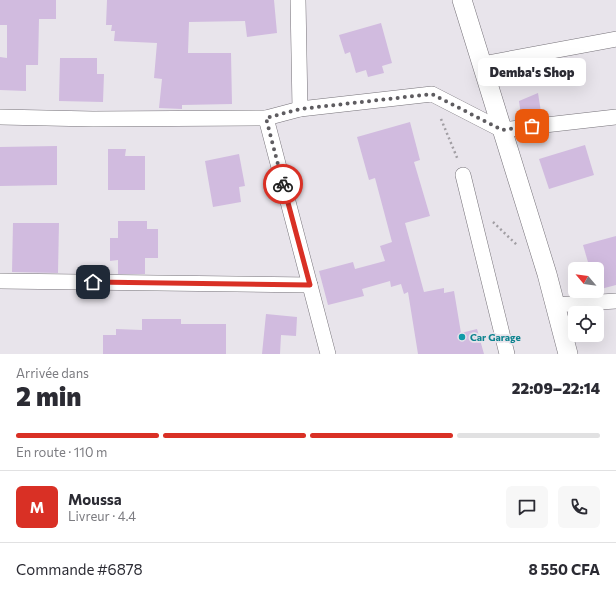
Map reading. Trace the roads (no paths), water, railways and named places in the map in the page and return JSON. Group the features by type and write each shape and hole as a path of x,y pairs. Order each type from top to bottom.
{"street":[{"path":"298,0 300,109"},
{"path":"462,0 555,305 568,354"},
{"path":"482,64 616,39"},
{"path":"0,117 93,119 266,118 300,109 432,94 502,130 616,117"},
{"path":"266,118 328,354"},
{"path":"463,175 507,354"},
{"path":"0,281 310,285"},
{"path":"555,305 616,301"}],"place":[{"name":"Demba's Shop","path":"532,126"},
{"name":"Car Garage","path":"462,337"}]}
